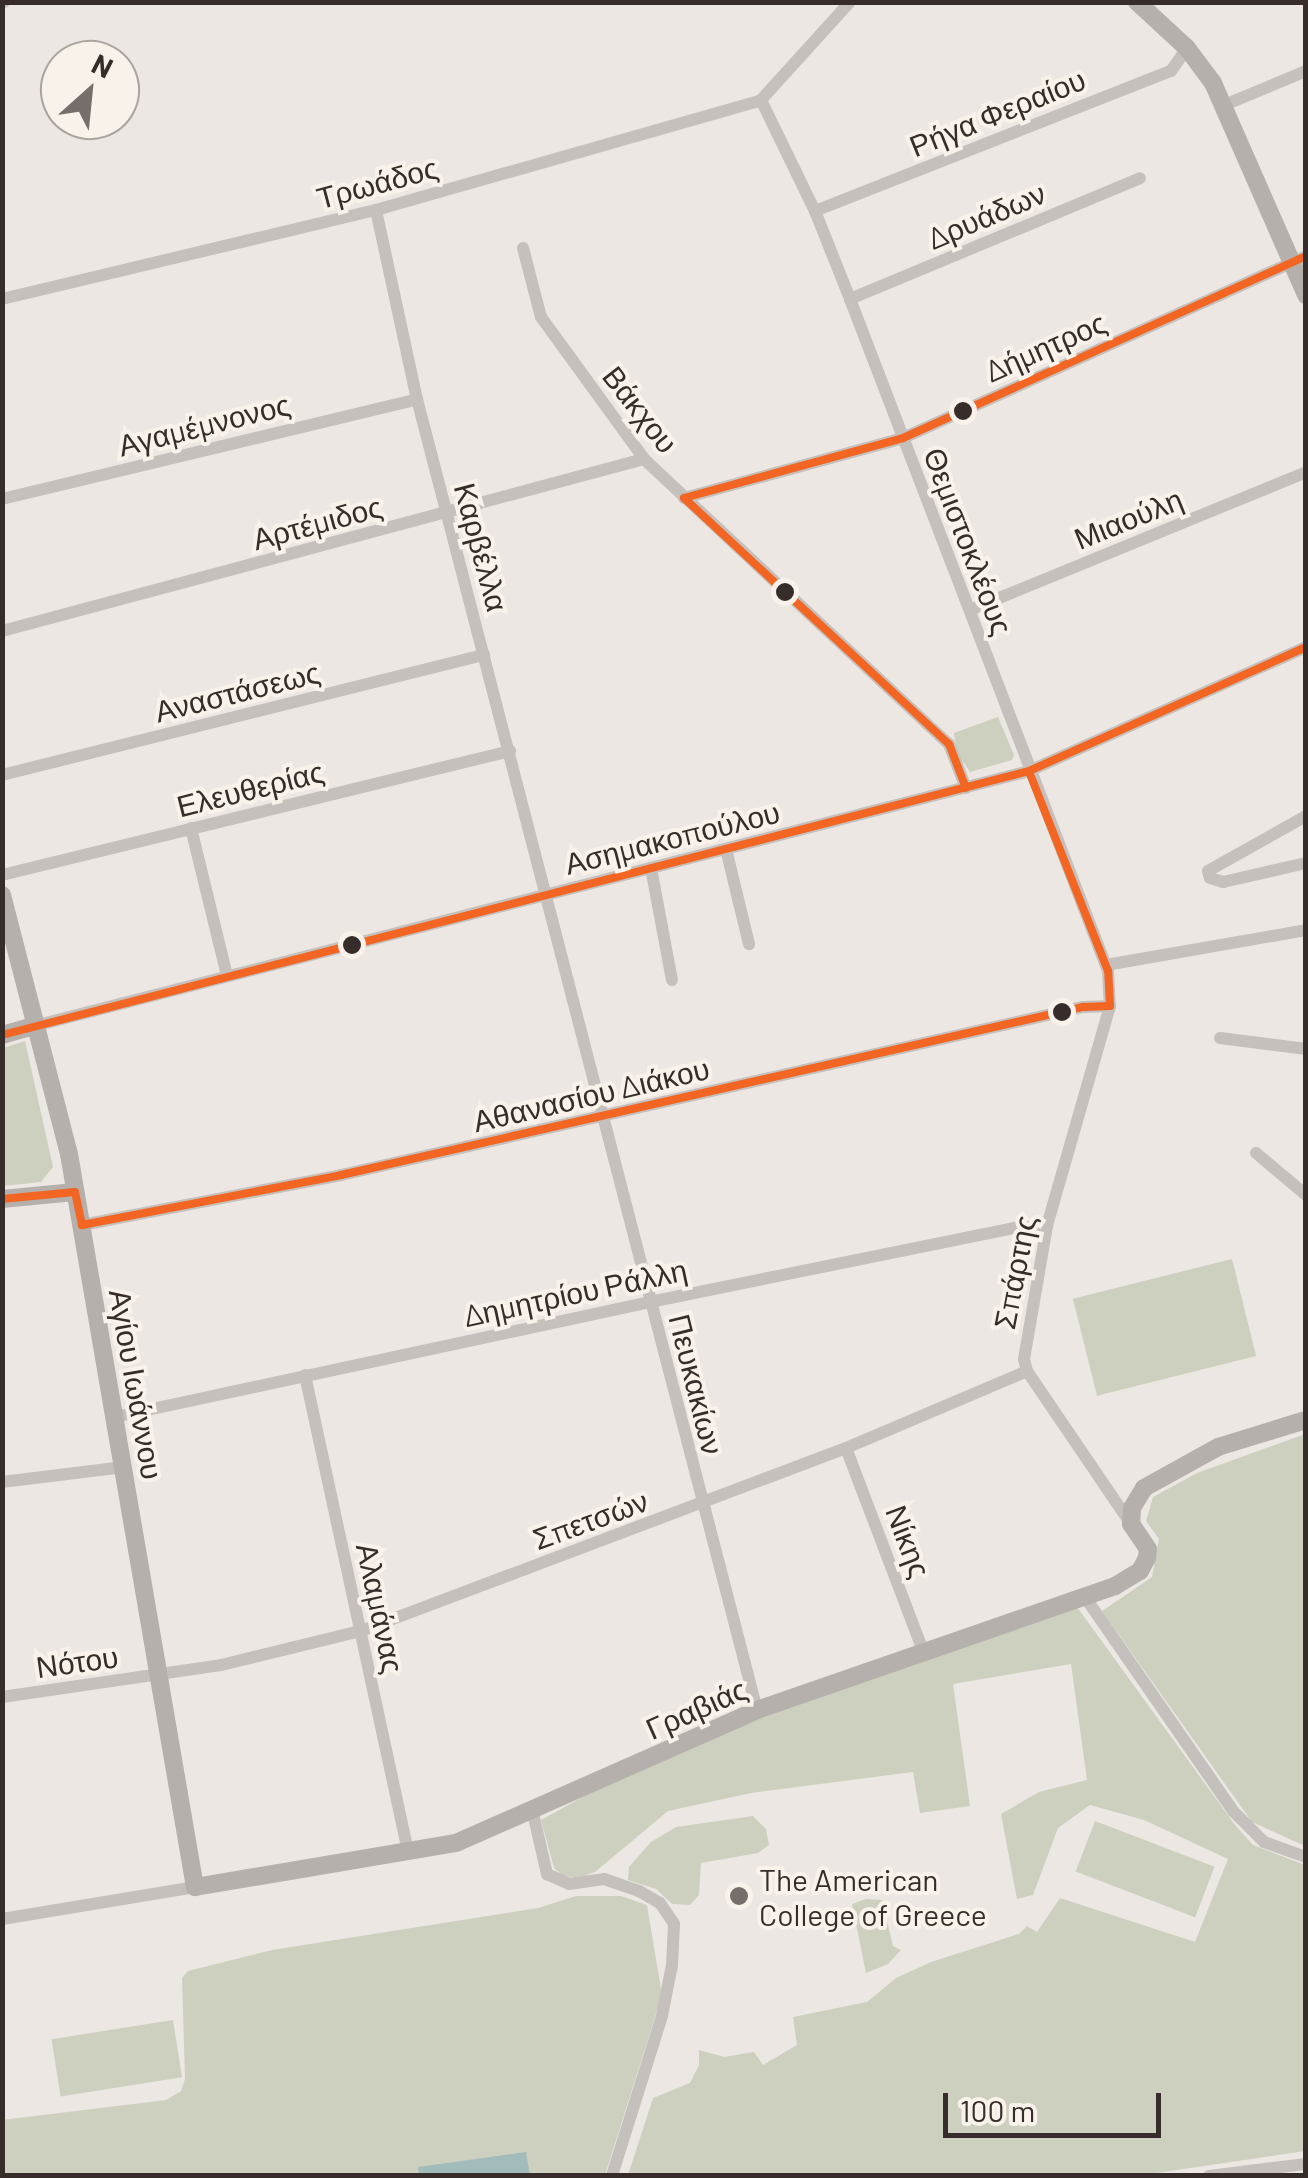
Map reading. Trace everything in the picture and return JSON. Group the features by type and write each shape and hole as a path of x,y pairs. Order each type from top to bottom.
{"street":[{"path":"761,100 850,2"},
{"path":"1146,5 1187,48 1222,106 1298,259 1306,294"},
{"name":"Ρήγα Φεραίου","path":"815,211 1171,70 1187,48"},
{"path":"1222,106 1306,72"},
{"name":"Τρωάδος","path":"2,298 376,210 761,100"},
{"name":"Θεμιστοκλέους","path":"761,100 815,211 970,610 1106,965 1112,989 1110,1006"},
{"name":"Δρυάδων","path":"850,299 1140,178"},
{"name":"Καρβέλλα","path":"376,210 417,398 546,895"},
{"name":"Βάκχου","path":"523,248 541,317 644,459 949,744 966,788"},
{"name":"Δήμητρος","path":"684,498 903,438 1298,259"},
{"name":"Αγαμέμνονος","path":"2,499 417,398"},
{"name":"Αρτέμιδος","path":"2,631 644,459"},
{"name":"Μιαούλη","path":"970,610 1306,472"},
{"name":"Ασημακοπούλου","path":"34,1026 1029,771 1306,647"},
{"name":"Αναστάσεως","path":"2,775 484,655"},
{"name":"Ελευθερίας","path":"2,875 510,750"},
{"path":"1306,816 1208,870 1210,878 1223,882 1306,863"},
{"path":"191,828 228,976"},
{"path":"726,849 748,944"},
{"path":"650,868 672,980"},
{"name":"Αγίου Ιωάννου","path":"2,895 76,1192 195,1886"},
{"name":"Πευκακίων","path":"546,895 757,1710"},
{"path":"1106,965 1306,930"},
{"name":"Αθανασίου Διάκου","path":"82,1224 341,1176 1082,1007 1110,1006"},
{"name":"Σπάρτης","path":"1110,1006 1047,1226 1024,1352 1027,1370 1131,1524"},
{"path":"2,1035 34,1026"},
{"path":"1220,1038 1306,1049"},
{"path":"1256,1153 1306,1196"},
{"path":"2,1199 76,1192"},
{"name":"Δημητρίου Ράλλη","path":"115,1416 650,1302 1014,1228 1047,1226"},
{"name":"Σπετσών","path":"159,1675 361,1631 846,1448 1027,1370"},
{"name":"Αλαμάνας","path":"305,1375 408,1852"},
{"path":"1131,1524 1132,1508 1144,1488 1178,1465 1218,1447 1306,1420"},
{"name":"Νίκης","path":"846,1448 924,1653"},
{"path":"2,1482 124,1467"},
{"name":"Γραβιάς","path":"2,1919 456,1843 757,1710 1130,1579 1145,1565 1148,1548 1131,1524"},
{"path":"1086,1597 1232,1811 1264,1842 1306,1857"},
{"name":"Νότου","path":"2,1697 159,1675"},
{"path":"533,1812 547,1874 568,1884 604,1880 639,1891 667,1909 674,1924 674,1951 662,2016 612,2176"},
{"path":"1209,2176 1306,2164"}],"green space":[{"path":"998,717 1014,755 1012,760 970,772 957,753 954,733"},
{"path":"25,1041 53,1167 41,1182 3,1186 3,1048"},
{"path":"1232,1259 1256,1356 1097,1396 1073,1299"},
{"path":"1305,1434 1305,1846 1252,1822 1102,1611 1152,1577 1159,1539 1146,1521 1153,1497 1197,1473"},
{"path":"1077,1607 1235,1825 1253,1845 1305,1865 1305,2151 1136,2176 628,2175 653,2098 690,2083 699,2065 699,2050 724,2057 754,2052 763,2065 797,2045 793,2017 867,2002 896,1978 931,1962 1019,1934 1027,1926 1037,1932 1060,1898 1195,1942 1228,1859 1144,1820 1090,1805 1058,1828 1033,1895 1017,1899 1001,1814 1039,1792 1087,1780 1071,1664 953,1684 970,1806 920,1813 913,1772 751,1793 668,1811 595,1872 578,1878 563,1876 554,1868 541,1820 608,1783 759,1717"},
{"path":"753,1816 766,1829 769,1845 758,1853 701,1863 699,1895 690,1905 672,1904 656,1889 628,1880 629,1867 651,1842 676,1827"},
{"path":"1095,1821 1214,1867 1195,1917 1076,1871"},
{"path":"576,1896 621,1896 647,1905 662,1995 605,2175 3,2175 2,2120 166,2100 181,2091 185,2079 182,1978 188,1971 272,1950 538,1908"},
{"path":"866,1899 882,1900 893,1946 901,1950 888,1964 866,1973 852,1904"},
{"path":"173,2020 182,2077 61,2097 52,2039"}],"water":[{"path":"526,2152 530,2175 419,2175 418,2167"}],"transit line":[{"path":"684,498 903,438 1306,256"},
{"path":"684,498 949,744 966,788"},
{"path":"2,1035 1029,771 1306,647"},
{"path":"2,1199 75,1192 82,1225 341,1175 1083,1007 1110,1006 1108,971 1029,771"}],"place":[{"name":"The American College of Greece","path":"739,1896"}]}
